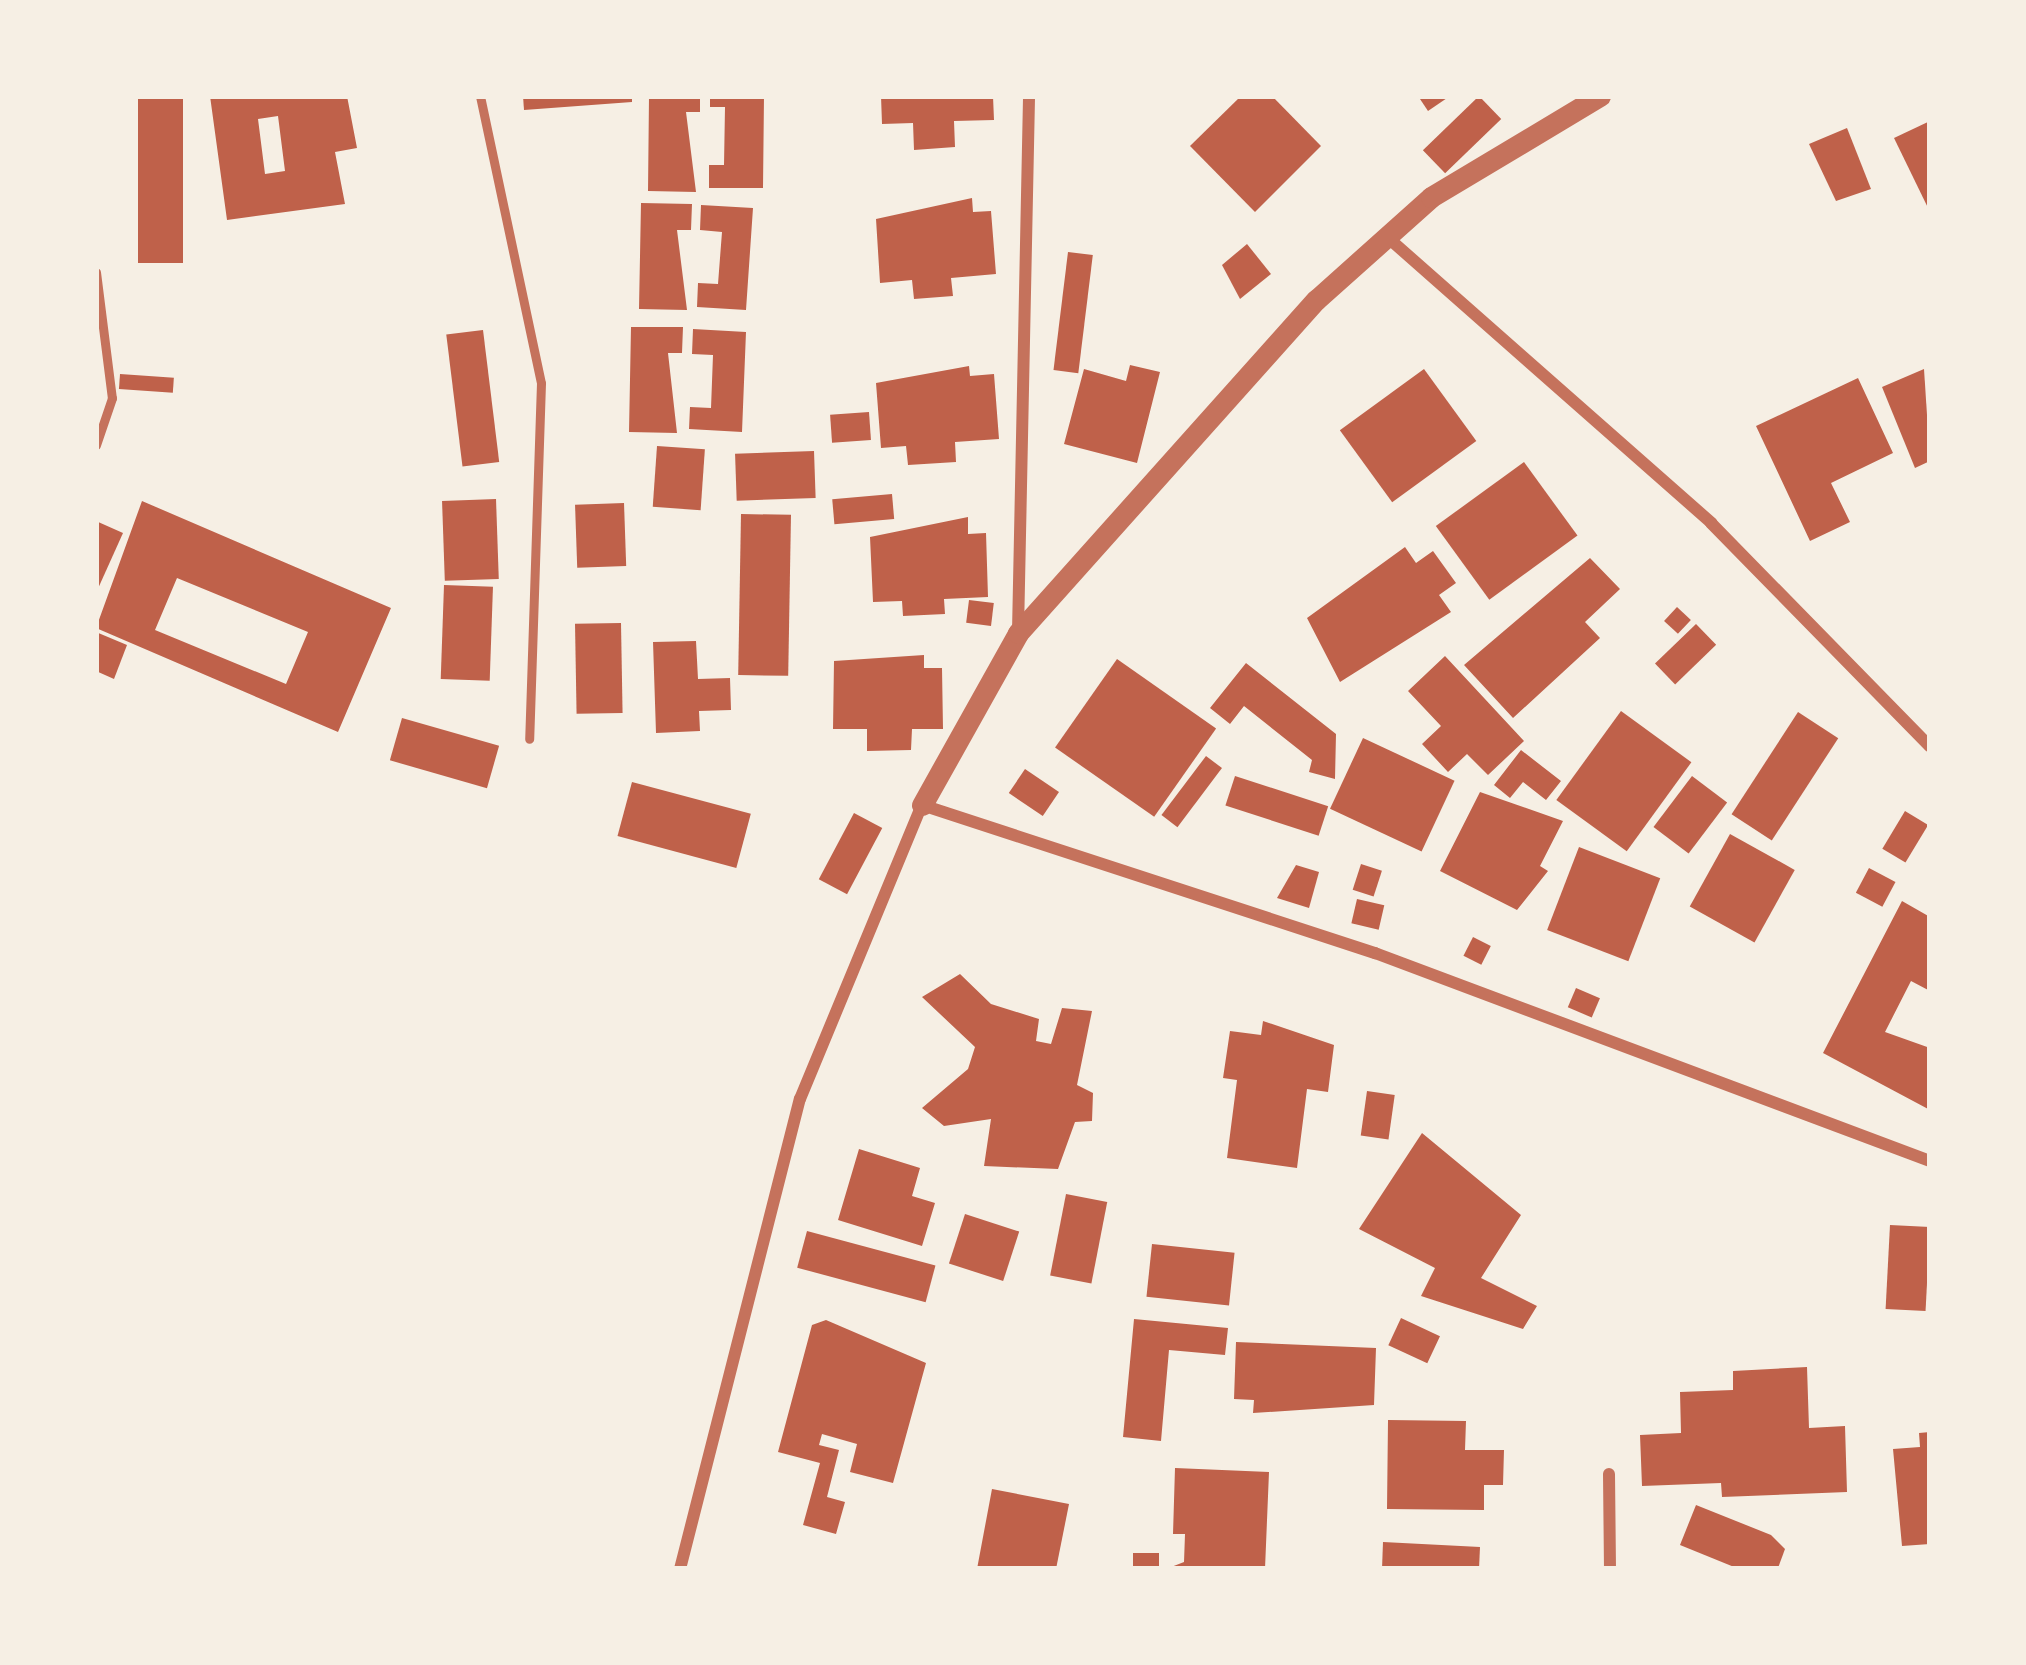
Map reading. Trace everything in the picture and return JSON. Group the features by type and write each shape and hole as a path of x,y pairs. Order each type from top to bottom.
{"street":[{"path":"1018,633 1029,96"},
{"path":"680,1569 800,1099 922,805 1018,633 1385,236 1600,96"},
{"path":"1385,236 1711,523 1930,747"},
{"path":"922,805 1353,945 1930,1161"},
{"path":"1609,1474 1610,1569"}],"lane":[{"path":"479,96 541,383 529,739"},
{"path":"96,272 112,398 96,445"}],"building":[{"path":"138,96 183,96 183,263 138,263"},
{"path":"210,96 347,96 357,148 335,152 345,204 227,220","holes":["278,116 285,171 265,174 258,119"]},
{"path":"523,96 632,96 632,102 524,110"},
{"path":"649,96 700,96 700,112 686,112 696,192 648,191"},
{"path":"710,96 764,96 763,188 709,188 709,165 724,165 725,107 710,107"},
{"path":"881,96 993,96 994,120 954,121 955,147 914,150 913,123 882,124"},
{"path":"1241,96 1272,96 1321,146 1255,212 1190,146"},
{"path":"1418,96 1450,96 1428,111"},
{"path":"1479,96 1501,119 1445,173 1423,150"},
{"path":"1930,121 1930,212 1894,138"},
{"path":"1847,128 1871,189 1836,201 1809,144"},
{"path":"972,198 973,212 991,211 996,274 951,278 953,296 914,299 912,280 880,283 876,219"},
{"path":"641,203 692,204 691,230 677,230 687,310 639,309"},
{"path":"701,205 753,208 746,310 697,307 698,283 718,284 722,232 700,230"},
{"path":"1247,244 1271,274 1240,299 1222,265"},
{"path":"1068,252 1093,255 1078,373 1053,370"},
{"path":"631,327 683,327 682,353 668,353 677,433 629,432"},
{"path":"693,329 746,332 742,432 689,429 690,407 711,408 713,355 692,354"},
{"path":"483,330 499,462 462,467 446,335"},
{"path":"1130,365 1160,372 1137,463 1064,444 1084,369 1126,381"},
{"path":"969,366 970,376 994,374 999,439 955,442 956,462 908,465 906,446 881,448 876,383"},
{"path":"1424,369 1476,441 1392,502 1340,430"},
{"path":"1924,369 1930,461 1915,468 1882,387"},
{"path":"120,374 174,378 173,393 119,389"},
{"path":"1858,378 1893,453 1831,483 1850,522 1810,541 1756,426"},
{"path":"869,412 871,440 832,443 830,415"},
{"path":"657,446 705,449 701,510 653,507"},
{"path":"814,451 816,498 737,501 735,454"},
{"path":"1524,462 1577,536 1489,600 1436,526"},
{"path":"892,494 894,519 834,524 832,499"},
{"path":"496,499 499,579 445,581 442,501"},
{"path":"142,501 391,608 338,732 96,628","holes":["177,578 308,632 286,684 155,630"]},
{"path":"624,503 626,566 577,568 575,505"},
{"path":"741,514 791,515 788,676 738,675"},
{"path":"968,517 968,534 986,533 988,597 944,599 945,614 903,616 902,601 873,602 870,537"},
{"path":"96,521 123,533 96,593"},
{"path":"1405,547 1416,563 1433,551 1456,583 1439,595 1451,612 1340,682 1307,618"},
{"path":"1590,558 1620,589 1585,622 1600,638 1513,718 1464,665"},
{"path":"444,585 493,587 490,681 441,679"},
{"path":"969,600 994,603 991,626 966,623"},
{"path":"1677,607 1691,620 1678,634 1664,621"},
{"path":"621,623 623,713 577,714 575,624"},
{"path":"1696,624 1716,645 1675,684 1655,664"},
{"path":"96,632 127,645 114,679 96,671"},
{"path":"696,641 698,679 730,678 731,710 699,711 700,731 656,733 653,642"},
{"path":"924,655 924,668 942,668 943,729 912,729 911,750 867,751 867,729 833,729 834,661"},
{"path":"1445,656 1524,741 1488,775 1467,754 1448,772 1422,744 1441,726 1408,691"},
{"path":"1117,659 1216,728 1154,817 1055,747"},
{"path":"1246,663 1336,734 1335,779 1309,772 1312,760 1244,706 1230,724 1210,708"},
{"path":"1621,711 1691,762 1627,851 1556,800"},
{"path":"1798,712 1838,738 1772,840 1732,814"},
{"path":"402,718 499,746 487,788 390,760"},
{"path":"1363,738 1455,781 1422,851 1330,809"},
{"path":"1521,750 1561,781 1546,800 1523,782 1510,798 1494,785"},
{"path":"1206,756 1222,768 1177,827 1161,815"},
{"path":"1025,769 1059,792 1043,816 1009,793"},
{"path":"1235,776 1328,806 1319,836 1225,805"},
{"path":"1692,776 1727,802 1689,854 1653,827"},
{"path":"632,782 751,814 736,868 618,836"},
{"path":"1480,792 1563,821 1540,866 1548,871 1517,910 1440,871"},
{"path":"1905,811 1928,825 1905,863 1882,849"},
{"path":"854,813 882,828 847,894 819,879"},
{"path":"1730,834 1795,870 1754,942 1690,907"},
{"path":"1579,847 1660,878 1628,961 1547,930"},
{"path":"1361,864 1382,871 1374,896 1353,890"},
{"path":"1296,865 1319,872 1309,908 1277,898"},
{"path":"1869,868 1895,882 1882,907 1856,893"},
{"path":"1357,899 1384,905 1379,930 1351,923"},
{"path":"1902,901 1930,917 1930,991 1911,981 1885,1032 1930,1048 1930,1110 1823,1053"},
{"path":"1473,937 1491,946 1481,965 1463,956"},
{"path":"960,974 991,1004 1039,1019 1036,1041 1051,1044 1062,1008 1092,1011 1077,1085 1093,1093 1092,1121 1075,1122 1058,1169 984,1166 991,1119 944,1126 922,1108 968,1069 975,1047 922,997"},
{"path":"1576,988 1600,998 1592,1017 1568,1007"},
{"path":"1263,1021 1334,1045 1328,1092 1307,1089 1297,1168 1227,1158 1237,1080 1223,1078 1230,1031 1261,1035"},
{"path":"1367,1091 1395,1095 1388,1139 1361,1136"},
{"path":"1422,1133 1521,1215 1481,1278 1537,1306 1523,1329 1421,1296 1435,1268 1359,1229"},
{"path":"859,1149 920,1168 912,1196 935,1203 922,1246 838,1220"},
{"path":"1066,1194 1107,1202 1091,1283 1050,1275"},
{"path":"965,1214 1019,1232 1003,1281 949,1263"},
{"path":"1890,1225 1930,1227 1926,1311 1886,1309"},
{"path":"807,1231 935,1265 926,1302 797,1268"},
{"path":"1152,1244 1235,1253 1229,1305 1146,1297"},
{"path":"1401,1318 1440,1336 1427,1363 1388,1345"},
{"path":"1134,1319 1228,1328 1225,1355 1169,1350 1161,1441 1123,1437"},
{"path":"826,1320 926,1363 893,1483 850,1472 857,1444 822,1434 819,1445 839,1450 827,1497 845,1502 836,1534 803,1525 820,1463 778,1452 812,1325"},
{"path":"1236,1342 1376,1348 1374,1405 1253,1413 1254,1400 1234,1399"},
{"path":"1807,1367 1809,1428 1845,1426 1847,1492 1722,1497 1721,1483 1642,1486 1640,1435 1681,1433 1680,1392 1733,1390 1733,1371"},
{"path":"1388,1420 1466,1421 1465,1450 1504,1450 1503,1485 1484,1485 1484,1510 1387,1509"},
{"path":"1930,1432 1930,1544 1902,1546 1893,1449 1920,1447 1919,1433"},
{"path":"1175,1468 1269,1472 1265,1569 1166,1569 1184,1562 1185,1534 1173,1534"},
{"path":"992,1489 1069,1504 1056,1569 977,1569"},
{"path":"1696,1505 1771,1535 1785,1549 1778,1568 1739,1569 1680,1545"},
{"path":"1383,1542 1480,1547 1479,1569 1382,1569"},
{"path":"1133,1553 1159,1553 1159,1569 1133,1569"}]}
